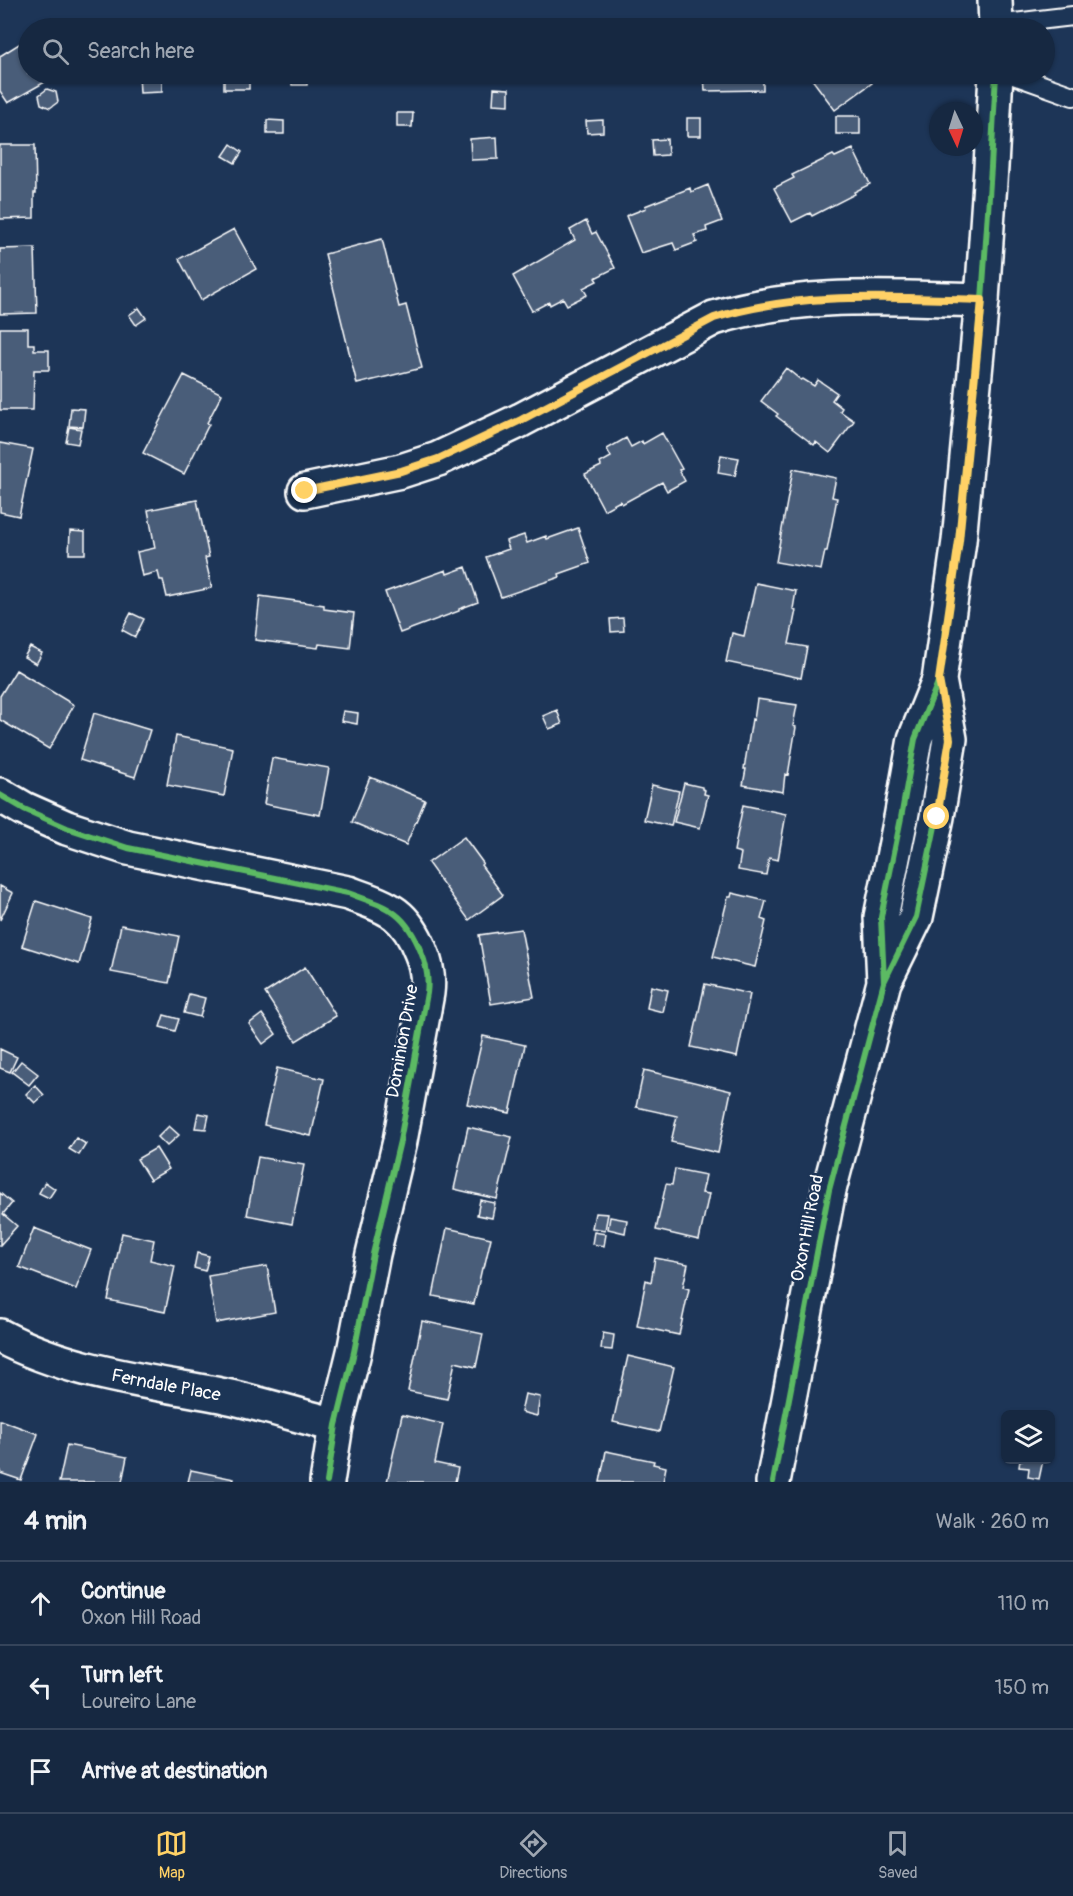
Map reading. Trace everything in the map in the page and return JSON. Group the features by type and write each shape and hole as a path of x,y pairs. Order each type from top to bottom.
{"street":[{"name":"Oxon Hill Road","path":"773,1482 829,1190 884,982 916,916 937,817 950,739 939,680 959,541 982,300 995,84"},
{"path":"305,491 401,471 438,459 521,420 714,318 734,312 784,302 827,298 982,300"},
{"name":"Dominion Drive","path":"0,795 24,809 67,828 128,848 348,893 388,909 405,922 411,930 428,972 427,993 400,1141 336,1425 327,1482"},
{"name":"Ferndale Place","path":"0,1336 32,1351 80,1368 229,1397 336,1425"}],"lane":[{"path":"995,18 1073,16"},
{"path":"1039,84 1073,96"}],"building":[{"path":"18,45 18,84 41,84 8,103 0,91 0,56"},
{"path":"140,84 162,84 162,92 140,93"},
{"path":"224,84 249,84 249,89 224,89"},
{"path":"705,84 763,84 763,90 705,91"},
{"path":"816,84 871,84 835,110"},
{"path":"494,88 509,89 509,105 493,104"},
{"path":"47,89 56,92 58,102 50,108 41,104 39,95"},
{"path":"397,113 413,113 412,127 397,127"},
{"path":"836,116 860,116 860,134 836,134"},
{"path":"687,118 701,118 701,136 687,136"},
{"path":"267,120 284,121 284,134 267,134"},
{"path":"603,120 603,132 587,133 586,121"},
{"path":"497,137 498,159 471,160 470,139"},
{"path":"667,139 668,155 653,156 652,140"},
{"path":"231,144 242,152 235,163 223,156"},
{"path":"0,145 35,145 34,218 0,219"},
{"path":"853,149 870,184 812,216 810,213 792,222 774,188 794,178 792,175 833,155 835,157"},
{"path":"708,185 722,221 706,227 707,231 694,235 697,242 676,250 673,243 641,253 626,216 690,188 691,192"},
{"path":"586,221 592,234 596,232 615,268 595,278 597,281 583,288 587,295 567,305 563,298 532,311 513,276 575,240 570,230"},
{"path":"234,229 256,269 201,300 179,259"},
{"path":"382,239 399,307 406,305 422,368 357,384 325,254"},
{"path":"35,248 37,313 0,314 0,249"},
{"path":"139,308 146,318 136,325 129,315"},
{"path":"0,328 28,328 28,344 34,344 34,350 49,350 49,370 34,370 33,410 0,410"},
{"path":"786,368 801,380 814,386 818,380 837,393 832,400 842,408 840,411 854,421 830,453 816,442 814,445 776,416 778,414 761,401"},
{"path":"184,375 222,394 184,474 143,453"},
{"path":"71,408 85,409 83,427 69,426"},
{"path":"69,427 81,429 78,444 66,442"},
{"path":"662,433 682,469 679,470 685,481 667,491 662,482 622,504 620,501 604,510 585,474 601,466 600,463 611,457 607,449 626,438 631,447 642,441 643,444"},
{"path":"0,443 33,449 19,516 0,512"},
{"path":"721,455 739,458 735,476 718,473"},
{"path":"793,469 836,478 832,497 837,498 821,570 776,562"},
{"path":"197,500 209,557 205,558 212,588 167,597 163,580 160,580 158,572 142,576 137,552 155,548 148,510"},
{"path":"578,528 590,563 559,574 560,577 501,597 486,557 509,549 506,541 524,535 527,543 546,536 547,539"},
{"path":"70,531 85,532 85,554 69,554"},
{"path":"466,567 478,602 400,633 385,592 446,570 447,574"},
{"path":"756,583 796,591 793,609 796,610 789,644 807,647 801,678 726,662 732,633 744,636"},
{"path":"260,596 324,605 324,609 354,613 350,648 319,644 318,648 255,640"},
{"path":"131,613 144,619 135,637 122,630"},
{"path":"623,618 624,631 611,632 610,619"},
{"path":"30,647 42,653 36,664 24,657"},
{"path":"16,670 74,705 49,749 0,720 0,696"},
{"path":"757,699 797,705 793,726 796,727 783,792 743,785"},
{"path":"557,710 562,724 549,729 543,716"},
{"path":"343,711 358,713 357,724 341,721"},
{"path":"94,713 150,730 135,777 80,760"},
{"path":"176,736 233,748 224,796 167,785"},
{"path":"272,758 329,768 320,815 264,804"},
{"path":"370,777 425,800 406,845 352,822"},
{"path":"684,783 702,787 705,790 704,794 708,795 700,828 674,822"},
{"path":"652,785 679,791 671,826 644,820"},
{"path":"743,805 786,814 778,860 769,858 766,875 738,870 741,853 734,851"},
{"path":"464,837 503,895 469,920 428,863"},
{"path":"0,886 13,893 0,920"},
{"path":"732,893 766,901 761,919 766,921 755,967 713,957 728,897 731,897"},
{"path":"36,901 92,919 79,964 22,946"},
{"path":"121,925 179,936 169,983 111,972"},
{"path":"521,929 534,997 491,1004 479,935"},
{"path":"305,967 336,1016 296,1041 265,993"},
{"path":"705,984 750,994 737,1057 691,1047"},
{"path":"651,986 668,990 663,1012 647,1008"},
{"path":"189,994 205,998 200,1017 184,1013"},
{"path":"262,1014 276,1034 263,1044 249,1024"},
{"path":"164,1015 179,1019 175,1031 160,1027"},
{"path":"483,1036 525,1045 510,1113 467,1104"},
{"path":"0,1049 17,1057 10,1072 0,1068"},
{"path":"21,1061 38,1074 29,1085 12,1072"},
{"path":"277,1068 324,1079 311,1136 264,1125"},
{"path":"644,1070 731,1091 718,1153 671,1142 677,1116 636,1107"},
{"path":"35,1085 44,1095 35,1103 26,1094"},
{"path":"198,1113 209,1115 206,1129 195,1128"},
{"path":"169,1126 179,1135 167,1146 158,1137"},
{"path":"468,1127 512,1137 497,1199 454,1189"},
{"path":"76,1138 86,1144 79,1155 69,1149"},
{"path":"156,1148 169,1169 150,1180 137,1159"},
{"path":"258,1157 304,1165 292,1224 247,1215"},
{"path":"675,1169 706,1175 702,1193 709,1194 699,1240 656,1230 666,1184 672,1185"},
{"path":"45,1182 55,1189 49,1198 39,1193"},
{"path":"0,1193 12,1203 3,1214 17,1226 0,1245"},
{"path":"480,1200 495,1203 492,1218 477,1215"},
{"path":"595,1213 608,1214 605,1230 592,1228"},
{"path":"610,1217 627,1220 625,1233 608,1229"},
{"path":"34,1228 91,1250 76,1289 19,1267"},
{"path":"447,1228 491,1238 474,1304 433,1296"},
{"path":"594,1232 606,1234 604,1246 592,1244"},
{"path":"122,1233 154,1240 150,1260 175,1266 165,1312 108,1300"},
{"path":"197,1253 209,1256 205,1271 194,1268"},
{"path":"655,1258 688,1264 683,1287 689,1289 679,1335 637,1326 646,1280 651,1282"},
{"path":"267,1266 275,1312 216,1323 208,1276"},
{"path":"422,1321 483,1334 476,1367 455,1362 447,1399 408,1391"},
{"path":"603,1333 614,1335 612,1350 601,1349"},
{"path":"628,1356 674,1367 659,1432 613,1422"},
{"path":"525,1394 540,1397 537,1416 521,1412"},
{"path":"402,1415 443,1424 435,1463 458,1468 455,1482 387,1482"},
{"path":"0,1420 38,1434 21,1480 0,1473"},
{"path":"67,1445 127,1457 122,1482 59,1482"},
{"path":"606,1451 654,1461 653,1464 666,1467 663,1482 600,1482"},
{"path":"1019,1464 1042,1464 1039,1479 1028,1477 1029,1468 1019,1467"},
{"path":"191,1470 234,1479 233,1482 188,1482"}],"cycle path":[{"path":"884,982 881,917 915,739 939,680 959,541 982,300 995,84"},
{"path":"773,1482 829,1190 884,982 916,917 937,817 950,739 939,680"},
{"path":"0,795 24,809 67,828 128,848 348,893 374,902 393,912 415,938 426,967 427,993 400,1141 336,1425 327,1482"}],"route":[{"path":"305,491 401,471 438,459 521,420 630,364 693,328 734,312 784,302 827,298 982,300 959,541 939,680 950,739 937,817"}]}
